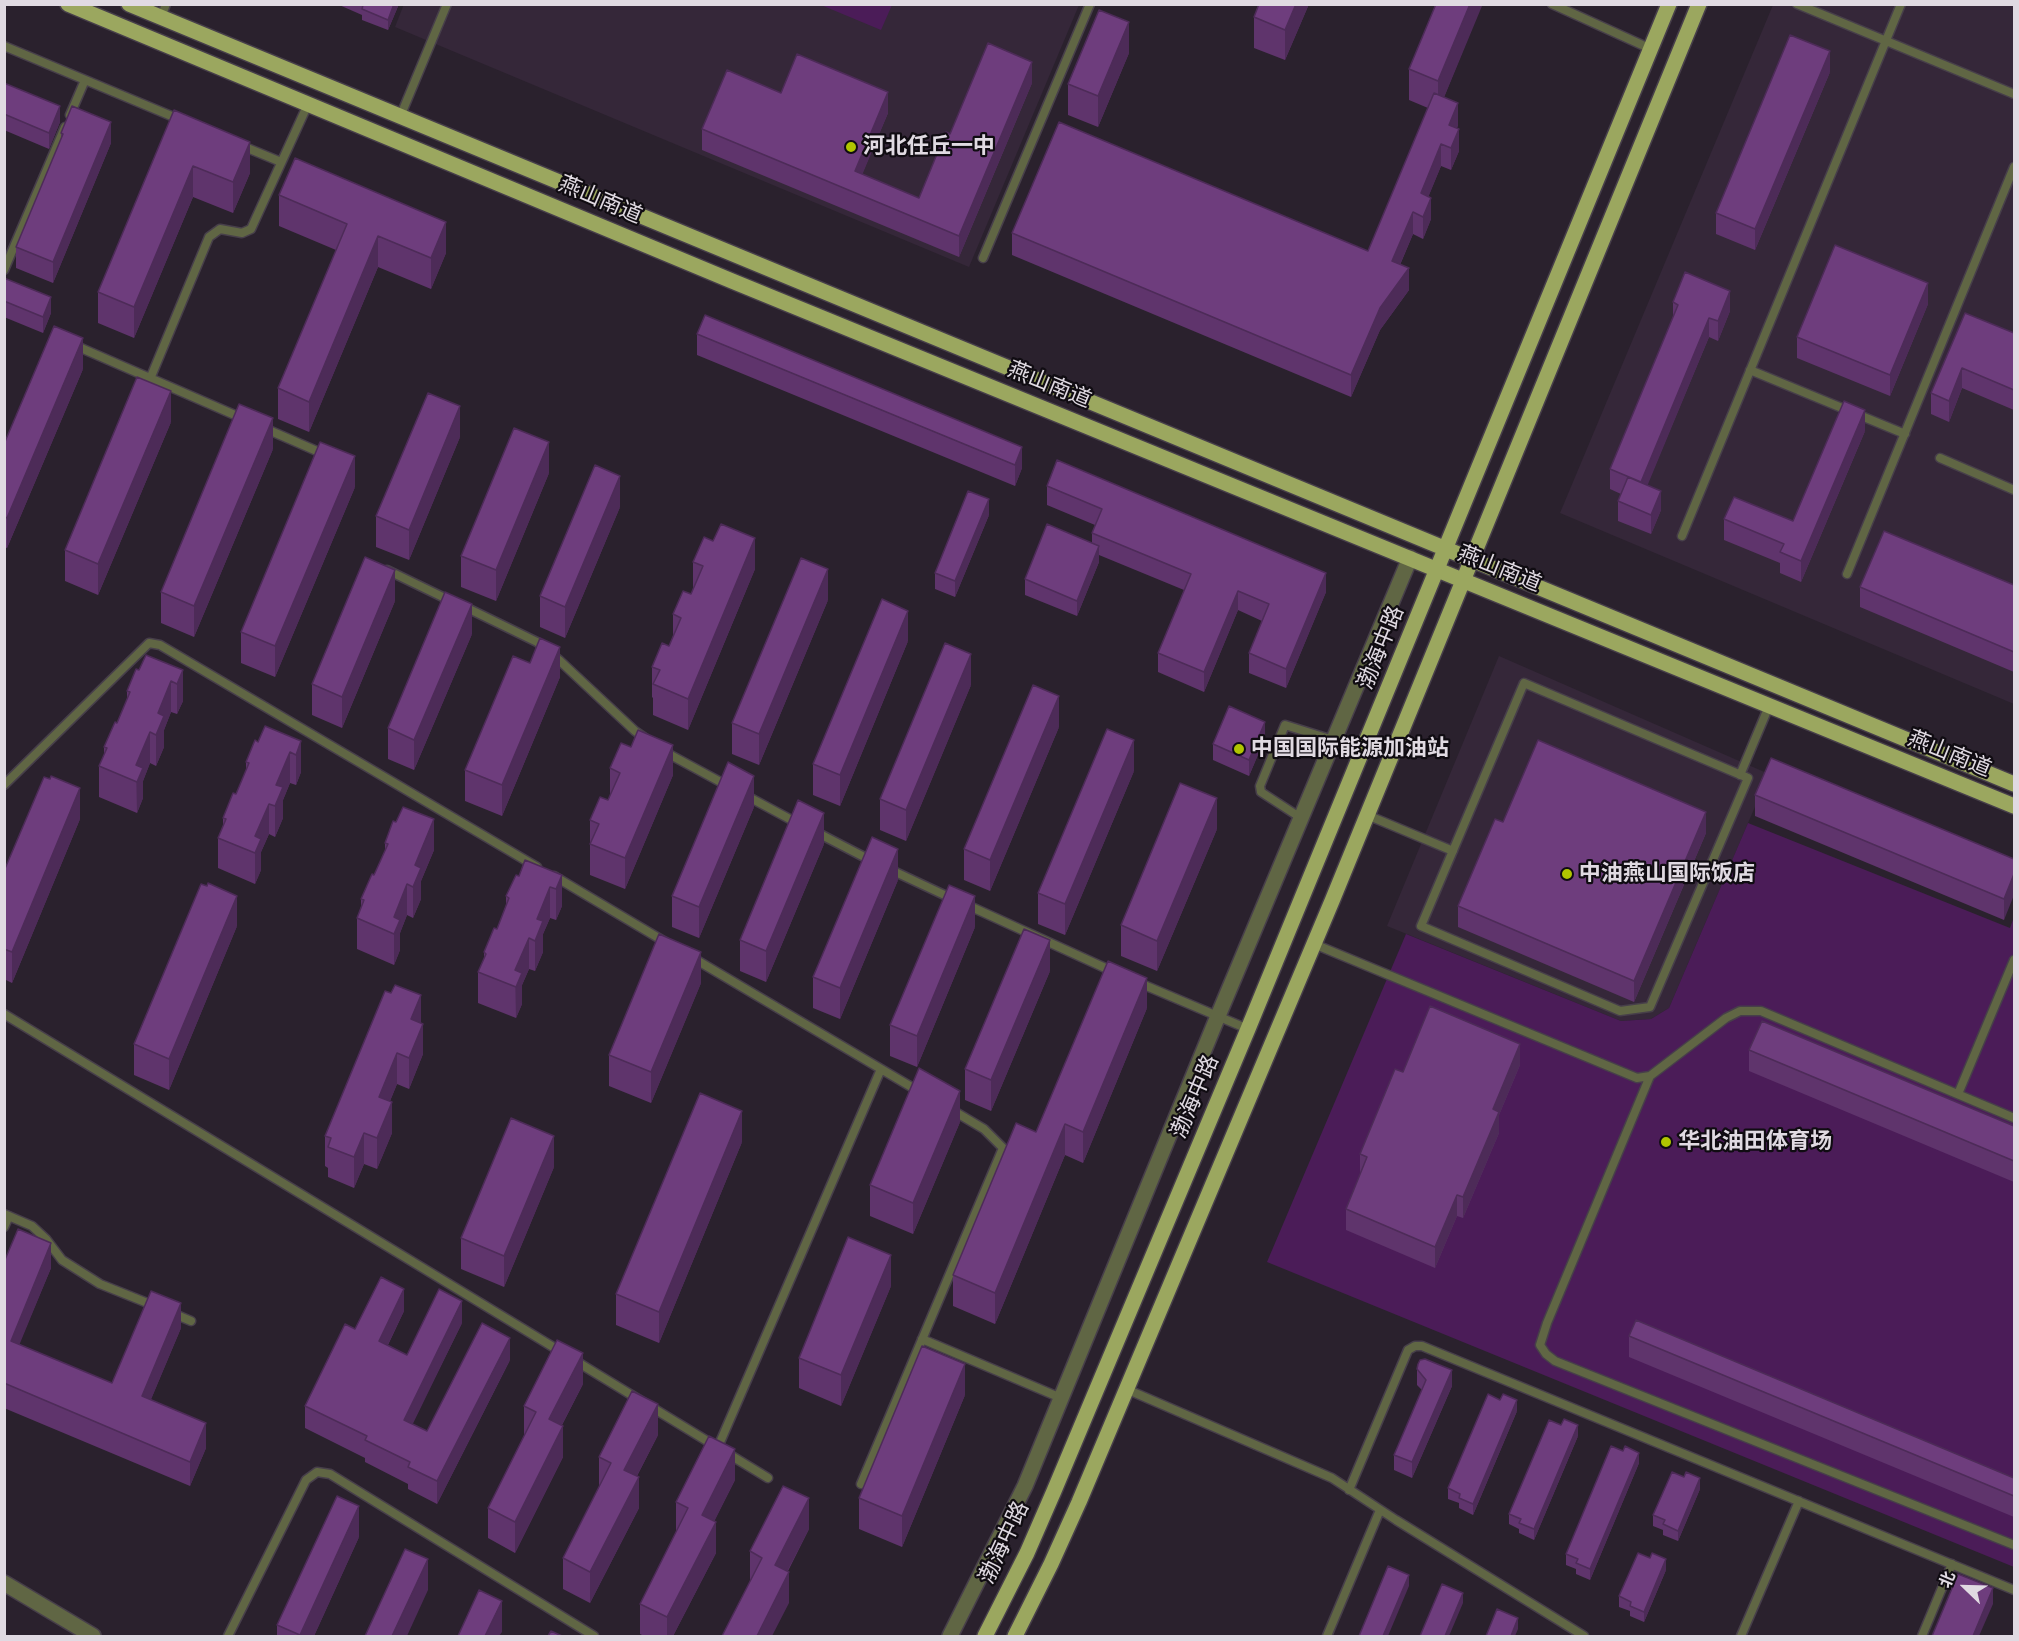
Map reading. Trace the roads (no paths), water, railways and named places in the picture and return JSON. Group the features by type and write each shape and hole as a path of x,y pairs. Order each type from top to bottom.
{"main road":[{"name":"燕山南道","path":"68,4 732,281 2014,806"},
{"name":"燕山南道","path":"129,4 163,11 400,117 2014,784"},
{"name":"渤海中路","path":"985,1636 1045,1512 1248,1029 1669,4"},
{"path":"1015,1636 1056,1554 1314,944 1699,4"}],"street":[{"path":"950,1636 1025,1486 1218,1016 1410,558"},
{"path":"4,1583 93,1636"}],"lane":[{"path":"400,117 447,4"},
{"path":"983,258 1090,4"},
{"path":"1552,4 1651,49"},
{"path":"1797,4 2014,94"},
{"path":"1682,536 1901,4"},
{"path":"4,46 194,126"},
{"path":"4,270 85,80"},
{"path":"150,379 209,237 220,229 242,233 250,229 308,104"},
{"path":"227,139 281,162"},
{"path":"1847,574 2014,167"},
{"path":"70,344 327,455"},
{"path":"1750,370 1905,434"},
{"path":"1940,458 2014,489"},
{"path":"383,568 537,642 580,678 635,731 652,743"},
{"path":"4,785 149,644 160,645 675,948"},
{"path":"1524,683 1748,778 1650,1007 1620,1011 1421,926 1453,851 1524,683"},
{"path":"1740,775 1769,706"},
{"path":"1301,819 1261,792 1260,786 1285,725 1334,740"},
{"path":"661,750 843,847 1121,975"},
{"path":"1367,814 1453,851"},
{"path":"1314,944 1637,1078 1650,1076 1726,1018 1740,1011 1761,1011 2014,1118"},
{"path":"686,954 932,1099"},
{"path":"1958,1094 2014,960"},
{"path":"1132,980 1248,1029"},
{"path":"4,1014 768,1478"},
{"path":"717,1447 881,1069"},
{"path":"1650,1076 1547,1323 1540,1345 1546,1354 1555,1361 2014,1545"},
{"path":"861,1484 1003,1148 984,1129 943,1105"},
{"path":"4,1227 7,1215 32,1226 46,1239 62,1260 100,1284 191,1320"},
{"path":"922,1339 1061,1398"},
{"path":"1349,1490 1408,1350 1415,1346 1422,1346 2014,1590"},
{"path":"1126,1389 1332,1478 1584,1636"},
{"path":"228,1636 306,1480 317,1472 330,1474 594,1636"},
{"path":"1741,1636 1799,1501"},
{"path":"1326,1636 1380,1510"},
{"path":"1922,1636 1952,1564"}],"place":[{"name":"河北任丘一中","path":"851,147"},
{"name":"中国国际能源加油站","path":"1239,749"},
{"name":"中油燕山国际饭店","path":"1567,874"},
{"name":"华北油田体育场","path":"1666,1142"}]}
